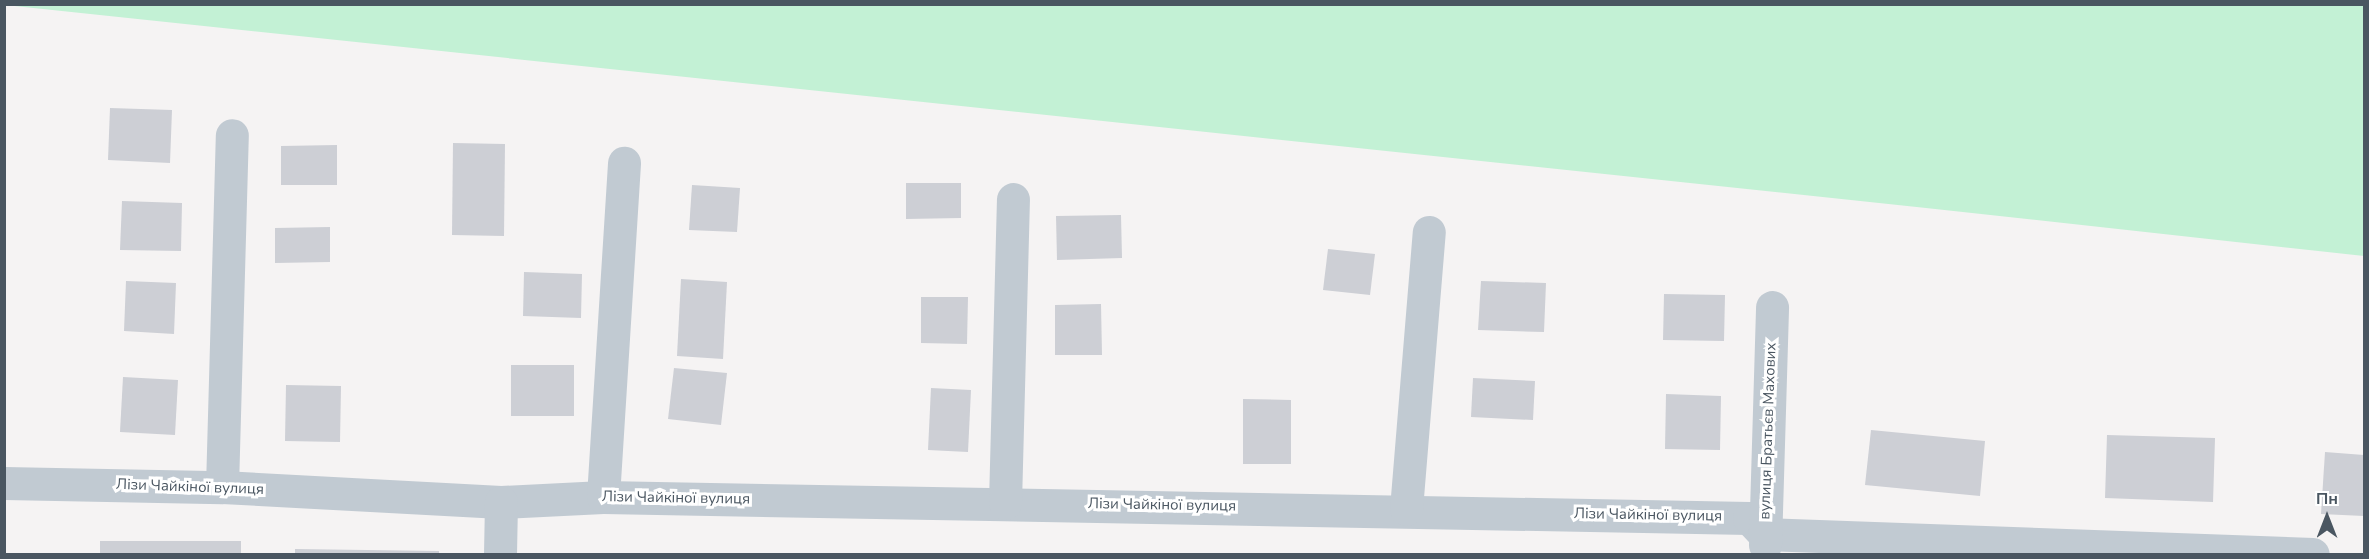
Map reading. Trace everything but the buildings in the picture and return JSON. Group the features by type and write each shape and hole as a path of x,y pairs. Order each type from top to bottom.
{"street":[{"path":"222,487 232,135"},
{"path":"603,497 624,163"},
{"path":"1005,503 1013,199"},
{"path":"1406,509 1429,232"},
{"name":"вулиця Братьєв Махових","path":"1765,544 1772,307"},
{"name":"Лізи Чайкіної вулиця","path":"4,483 222,487 501,501 603,497 1406,509 1749,518 1765,544"},
{"path":"500,555 501,501"},
{"path":"1765,544 2313,555"}],"green space":[{"path":"5,5 2364,5 2364,256 1926,208"}]}
